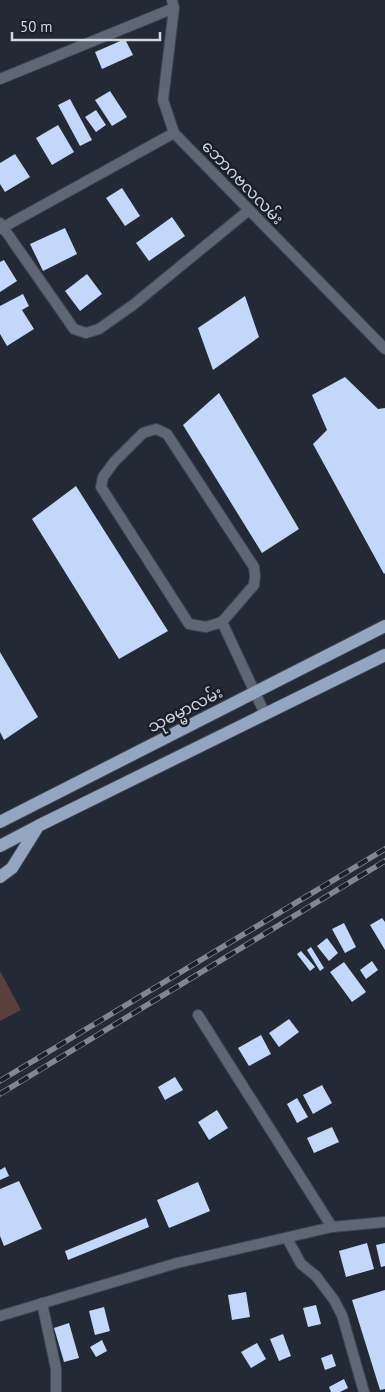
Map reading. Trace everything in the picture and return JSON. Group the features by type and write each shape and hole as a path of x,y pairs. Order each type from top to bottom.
{"main road":[{"name":"သုဓမ္မာလမ်း","path":"0,822 385,626"},
{"path":"0,846 385,655"},
{"path":"0,877 12,868 38,826"}],"street":[{"path":"0,79 173,4"},
{"name":"ဘောဂဗလလမ်း","path":"173,4 163,100 174,134 385,349"},
{"path":"174,134 1,226 74,330 86,333 99,329 133,305 249,210"},
{"path":"156,429 167,434 254,567 254,585 222,622 206,627 189,624 101,487 102,477 143,433 156,429"},
{"path":"222,622 265,714"},
{"path":"198,1015 332,1227"},
{"path":"0,1316 176,1263 332,1227 385,1222"},
{"path":"287,1238 301,1264 316,1276 334,1300 342,1315 364,1392"},
{"path":"42,1303 56,1370 56,1392"}],"shaded area":[{"path":"0,971 21,1010 0,1021"}],"building":[{"path":"125,39 133,55 102,69 95,52"},
{"path":"110,91 127,117 112,126 95,100"},
{"path":"70,99 92,140 80,146 58,105"},
{"path":"96,110 106,125 96,132 85,117"},
{"path":"58,125 74,152 52,165 36,138"},
{"path":"15,154 30,177 5,192 0,184 0,163"},
{"path":"122,188 140,216 125,226 106,198"},
{"path":"172,217 185,236 149,261 136,243"},
{"path":"65,228 77,254 43,271 30,244"},
{"path":"4,260 17,281 0,292 0,262"},
{"path":"87,274 102,294 80,311 65,291"},
{"path":"23,294 29,306 22,310 34,329 7,346 0,334 0,306"},
{"path":"245,296 259,337 213,370 198,328"},
{"path":"345,377 378,409 385,408 384,574 313,444 327,430 312,395"},
{"path":"219,393 299,529 262,553 183,425"},
{"path":"76,486 168,631 119,659 32,519"},
{"path":"0,652 38,717 4,740 0,732"},
{"path":"382,918 385,922 385,950 370,925"},
{"path":"344,923 356,947 345,953 332,929"},
{"path":"327,938 338,953 329,961 317,946"},
{"path":"311,947 324,968 320,971 307,950"},
{"path":"301,951 315,967 310,971 297,954"},
{"path":"372,961 378,970 366,979 360,970"},
{"path":"344,962 366,992 352,1002 330,972"},
{"path":"289,1019 299,1032 279,1047 269,1033"},
{"path":"261,1035 271,1054 249,1066 238,1048"},
{"path":"175,1077 183,1090 165,1100 158,1087"},
{"path":"322,1085 332,1103 313,1114 303,1095"},
{"path":"297,1098 308,1117 297,1123 287,1104"},
{"path":"217,1110 228,1128 209,1140 198,1122"},
{"path":"332,1127 339,1142 314,1153 307,1138"},
{"path":"5,1167 9,1176 0,1180 0,1170"},
{"path":"19,1181 42,1229 4,1246 0,1236 0,1189"},
{"path":"198,1182 210,1211 169,1228 157,1200"},
{"path":"146,1218 149,1227 68,1260 65,1251"},
{"path":"367,1243 374,1269 346,1277 339,1251"},
{"path":"385,1243 385,1266 381,1267 376,1245"},
{"path":"385,1290 385,1389 380,1390 352,1300"},
{"path":"246,1292 250,1317 232,1320 228,1295"},
{"path":"316,1305 321,1324 308,1327 303,1308"},
{"path":"104,1307 110,1331 95,1335 89,1311"},
{"path":"69,1323 79,1358 64,1362 54,1328"},
{"path":"283,1334 291,1356 279,1361 270,1339"},
{"path":"102,1340 107,1351 96,1357 90,1347"},
{"path":"257,1343 266,1359 251,1368 241,1352"},
{"path":"332,1354 336,1366 325,1370 321,1358"},
{"path":"344,1379 348,1388 340,1392 331,1392 329,1387"}],"railway":[{"path":"0,1081 385,849"},
{"path":"0,1094 385,861"}]}
